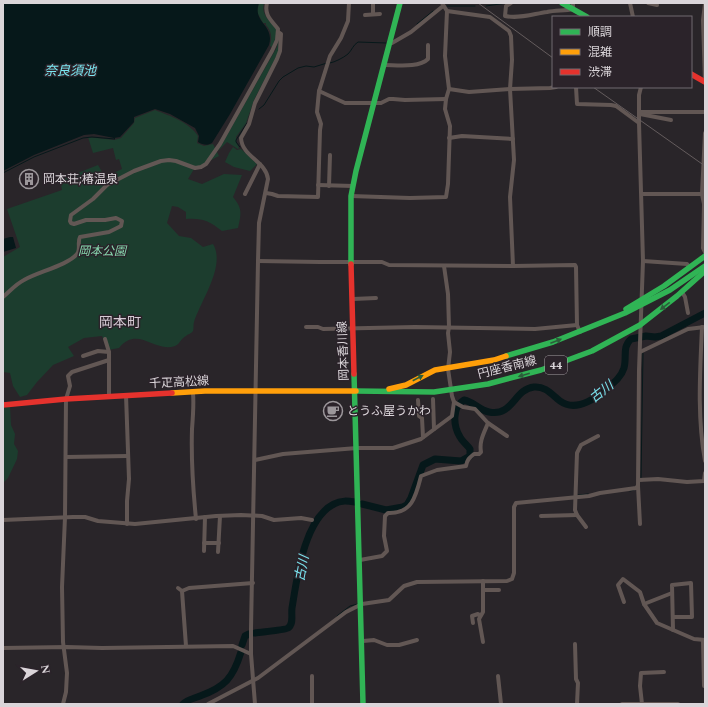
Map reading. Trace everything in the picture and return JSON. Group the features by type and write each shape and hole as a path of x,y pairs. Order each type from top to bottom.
{"main road":[{"name":"岡本香川線","path":"363,704 363,641 353,328 351,196 400,3"},
{"path":"562,3 573,6 585,16"},
{"path":"692,75 705,82"},
{"name":"44","path":"642,302 705,256"},
{"name":"44","path":"642,302 670,290 705,265"},
{"name":"円座香南線","path":"356,391 411,392 451,390 501,382 558,364 586,353 641,324 682,292 705,271"},
{"name":"44","path":"688,287 696,284 705,276"},
{"name":"円座香南線","path":"381,391 406,384 435,370 494,360 524,352 580,332 642,302"},
{"name":"千疋高松線","path":"3,405 109,396 193,393 205,391 356,391"}],"street":[{"path":"255,704 251,654 258,261 259,223 266,193 267,175 260,164 243,148 241,138 248,124 255,103 280,51 281,34 266,14 265,9 267,3"},
{"path":"266,193 278,196 318,197 321,124 317,112 319,91 330,56 341,38 348,21 349,3"},
{"path":"373,3 373,14"},
{"path":"511,3 506,6 505,16 524,16 573,6"},
{"path":"630,3 633,16"},
{"path":"648,3 657,5"},
{"path":"351,196 410,198 446,197 448,184 450,126 445,110 448,89 445,56 447,11 442,4 411,32 390,44"},
{"path":"705,5 702,20 705,82"},
{"path":"447,11 490,17 509,32 511,36 512,60 510,89 513,139 513,173 510,197 513,266"},
{"path":"365,15 380,14"},
{"path":"3,297 23,280 68,261 77,255 79,252 78,242 80,237 109,232 120,226 122,221 116,218 106,220 86,220 73,224 70,221 71,215 94,199 107,185 134,171 160,161 176,161 195,168 206,164 220,144 272,51 277,40 278,32"},
{"path":"384,65 405,65 424,62 428,58 428,45"},
{"path":"448,89 469,92 552,88"},
{"path":"576,88 577,104 616,106 639,123"},
{"path":"640,524 638,480 643,261 639,123 639,95 641,88"},
{"path":"319,91 345,103 381,104 389,99 446,99"},
{"path":"640,113 705,112"},
{"path":"640,113 671,120"},
{"path":"705,134 702,194 704,204 703,248 705,252"},
{"path":"449,138 462,136 513,139"},
{"path":"329,186 330,155"},
{"path":"245,194 260,164"},
{"path":"318,185 353,186"},
{"path":"642,194 702,194"},
{"path":"258,261 382,262 389,265 444,266 575,265 577,325 580,332"},
{"path":"643,261 687,264 690,268"},
{"path":"255,460 283,454 357,448 393,448 423,437 452,416 457,404 451,390 448,369 450,352 448,334 448,294 444,266"},
{"path":"682,292 685,297 688,313"},
{"path":"353,299 376,298"},
{"path":"306,327 318,327 323,329 449,327 535,329 577,325"},
{"path":"640,352 688,330 704,327 700,376 702,441 705,461"},
{"path":"105,339 109,352 109,396"},
{"path":"83,356 98,351 109,352"},
{"path":"63,704 66,692 67,673 63,647 62,568 65,517 66,399 70,386 68,376 72,372 109,360"},
{"path":"193,393 195,406 192,431 192,473 196,519"},
{"path":"126,395 129,479 127,524"},
{"path":"432,399 434,429"},
{"path":"418,400 419,416 422,418 423,437"},
{"path":"457,404 475,409 488,423 507,436"},
{"path":"360,560 386,554 387,548 384,536 385,516 388,513 402,512 409,507 416,494 421,476 437,470 466,466 466,461 468,459 474,454 479,454 481,452 481,437 488,423"},
{"path":"586,527 575,510 577,453 581,446 598,436"},
{"path":"66,457 128,456"},
{"path":"638,480 658,479 687,482 704,481 705,473"},
{"path":"208,704 253,681 346,612 362,604 388,600 404,586 413,582 508,581 513,577 514,507 516,504 576,498 636,488 638,486"},
{"path":"541,516 577,515"},
{"path":"3,520 65,517 85,518 127,524 220,516 262,516 274,520 301,518 312,520"},
{"path":"218,552 220,516"},
{"path":"204,551 206,518"},
{"path":"204,543 219,543"},
{"path":"624,602 618,585 623,579 640,592 644,604 657,623 694,639 704,640 704,686"},
{"path":"483,581 483,612 480,616 479,622 483,642"},
{"path":"186,646 180,590 253,583"},
{"path":"673,618 692,617 691,583 672,585 673,630"},
{"path":"483,590 499,590"},
{"path":"644,604 672,593"},
{"path":"473,623 472,616 478,614 480,616"},
{"path":"363,641 374,640 387,645 399,645 417,640"},
{"path":"575,644 576,679 578,683 577,704"},
{"path":"3,648 233,646 251,654"},
{"path":"642,704 640,686 641,673 664,672"},
{"path":"312,676 312,704"},
{"path":"498,676 501,704"},
{"path":"622,704 678,704"}],"green space":[{"path":"259,3 264,3 263,7 265,14 268,20 276,28 276,37 272,47 270,46 270,32 266,23 263,23 257,12"},
{"path":"279,35 278,53 254,100 246,123 236,137 236,142 239,148 238,149 227,142 218,151 277,47"},
{"name":"岡本公園","path":"155,110 179,120 190,127 198,136 197,143 204,146 213,144 219,156 194,169 188,179 202,184 224,174 242,175 233,197 240,208 238,228 222,231 206,221 186,219 186,212 178,207 172,206 167,223 179,236 191,238 203,247 213,244 216,253 215,273 197,313 193,331 183,338 177,345 167,347 140,339 133,339 126,342 119,348 108,350 102,336 84,338 68,347 74,356 53,365 27,395 20,397 13,386 10,373 3,372 3,257 20,247 7,209 62,190 60,180 98,165 105,177 122,169 119,159 116,160 113,148 93,153 88,137 114,140 121,138 134,123 135,118"},
{"path":"233,147 237,150 241,149 257,164 250,171 234,167 225,162"},
{"path":"10,406 11,425 15,434 14,444 18,451 17,459 8,478 3,483 3,408"}],"water":[{"name":"奈良須池","path":"3,3 259,3 258,15 269,32 269,45 230,114 212,143 208,145 198,142 199,136 195,128 170,114 155,109 134,117 134,122 120,137 114,138 94,134 84,135 34,155 3,171"},
{"path":"13,237 16,248 3,252 3,239"}],"waterway":[{"path":"486,6 507,3"},
{"path":"447,6 475,6"},
{"path":"417,24 433,11"},
{"path":"330,63 339,60 348,54 358,42 386,43"},
{"path":"259,109 264,105 283,77 298,68 306,66 314,67 327,63"},
{"path":"240,147 236,140 247,123"},
{"path":"3,173 34,157 83,138 92,137 115,139 114,138"},
{"name":"古川","path":"362,504 386,510 403,507 407,505 411,498 423,465 435,459 461,461 470,456 470,449 460,437 455,422 457,407 464,400 471,402 485,411 497,412 509,407 522,392 527,389 538,387 545,389 566,404 584,404 600,394 621,375 625,364 627,345 631,339 646,336 661,336 705,313"},
{"path":"641,478 643,353"},
{"path":"630,491 634,490"},
{"path":"578,495 588,494"},
{"name":"古川","path":"255,633 283,629 290,626 292,622 292,608 296,581 304,550 315,522 334,504 342,501 355,502"},
{"path":"337,616 350,606 358,604"},
{"name":"古川","path":"242,645 245,636 249,634"},
{"name":"古川","path":"183,704 189,700 209,693 222,685 235,669 241,652"}],"railway":[{"path":"478,3 552,57"},
{"path":"594,88 705,166"}],"traffic: fast":[{"path":"351,264 351,196 356,171 400,3"},
{"path":"562,3 585,16"},
{"path":"626,309 664,286 705,256"},
{"path":"506,356 553,342 625,313 670,290 705,266"},
{"path":"356,391 434,392 488,384 541,370 592,351 640,325 677,296 705,271"},
{"path":"354,374 363,704"}],"traffic: slow":[{"path":"389,389 406,385 435,370 494,360 506,356"},
{"path":"172,393 205,391 356,391"}],"traffic: jam":[{"path":"692,75 705,82"},
{"path":"351,264 354,374"},
{"path":"3,405 66,399 172,393"}],"place":[{"name":"岡本荘;椿温泉","path":"29,179"},
{"name":"とうふ屋うかわ","path":"333,411"}],"district":[{"name":"岡本町","path":"120,322"}]}
